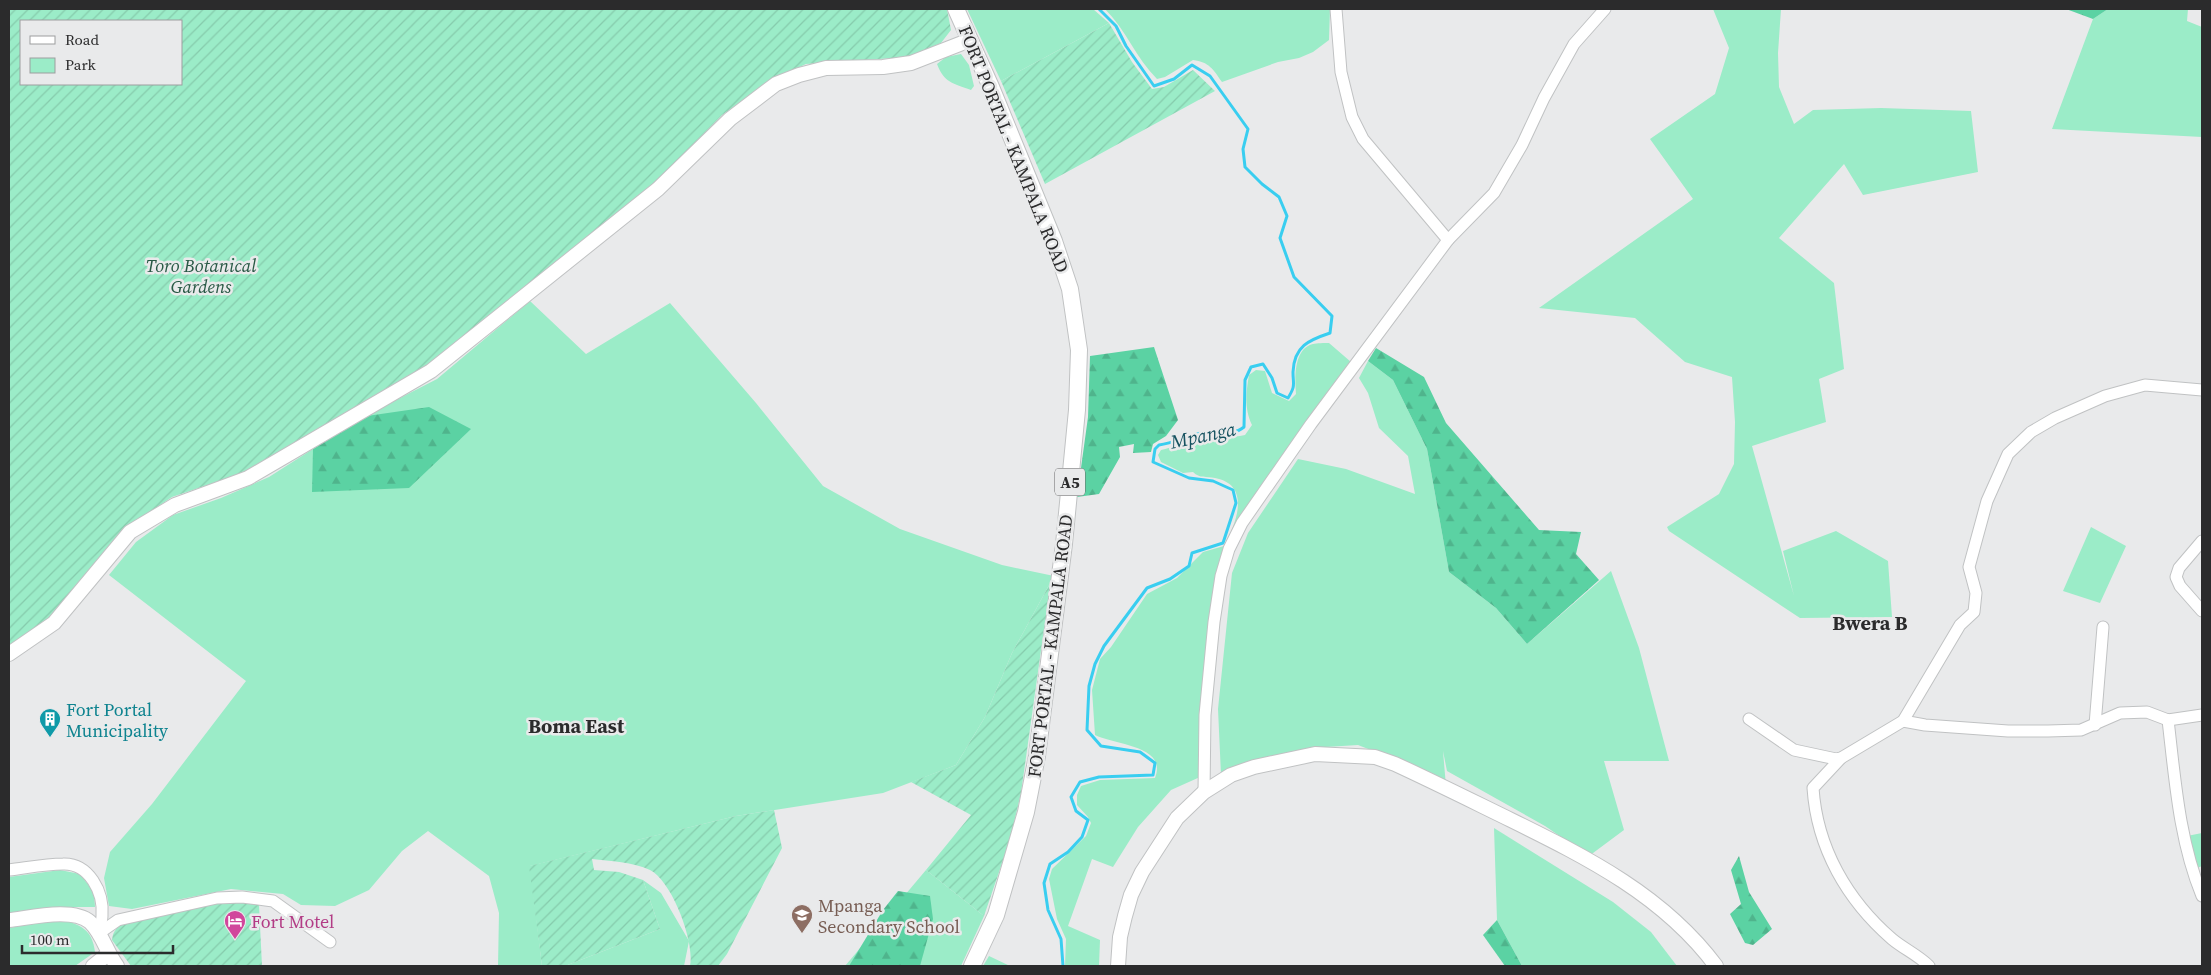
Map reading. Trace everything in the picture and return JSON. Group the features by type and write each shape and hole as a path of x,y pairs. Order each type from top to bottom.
{"highway":[{"name":"FORT PORTAL - KAMPALA ROAD","path":"956,9 1054,241 1070,289 1079,350 1077,410 1065,535 1038,756 1026,812 996,915 972,966"}],"main road":[{"path":"9,654 54,622 130,532 175,505 248,478 431,371 658,189 730,119 776,84 799,75 826,68 883,67 911,63 970,40"},
{"path":"1118,966 1120,937 1131,895 1142,872 1177,818 1204,792 1231,774 1315,754 1367,756 1395,764 1579,854 1663,909 1702,947 1716,966"},
{"path":"9,920 60,914 80,917 90,922 116,966"},
{"path":"93,966 108,954"}],"street":[{"path":"1336,9 1341,72 1352,117 1368,146 1448,240"},
{"path":"1204,792 1205,715 1214,622 1229,549 1242,523 1311,424 1448,240 1494,193 1522,145 1544,98 1574,44 1605,9"},
{"path":"1929,966 1921,958 1893,940 1860,907 1843,883 1825,846 1816,820 1813,788 1841,758 1903,721 1960,625 1974,612 1976,593 1969,567 1987,500 2008,454 2031,432 2055,418 2105,396 2145,385 2202,390"},
{"path":"2202,541 2179,568 2176,577 2180,586 2202,611"},
{"path":"2095,725 2103,627"},
{"path":"1903,721 1925,725 2008,731 2081,730 2120,713 2148,712 2168,720 2202,715"},
{"path":"1750,719 1794,750 1841,758"},
{"path":"2168,720 2179,812 2193,874 2202,896"},
{"path":"9,870 64,863 84,869 94,882 99,895 103,915 98,934"},
{"path":"98,934 118,920 217,898 242,897 273,901 330,942"}],"green space":[{"name":"Toro Botanical Gardens","path":"9,9 947,9 951,30 941,43 908,57 806,64 772,80 722,115 655,183 429,365 246,472 172,497 122,531 55,622 9,653"},
{"path":"967,9 1093,9 1109,23 1001,81"},
{"path":"1105,9 1330,9 1329,40 1313,52 1299,58 1278,62 1222,82 1210,67 1203,62 1193,60 1165,77 1157,79"},
{"path":"1713,9 1781,9 1778,53 1779,87 1794,124 1813,110 1881,108 1971,111 1978,172 1863,195 1844,164 1779,238 1834,283 1844,369 1819,379 1826,422 1752,446 1794,596 1783,551 1836,531 1888,561 1892,617 1800,618 1669,531 1667,527 1719,494 1734,464 1735,422 1732,377 1685,362 1635,318 1539,308 1693,199 1650,139 1715,94 1729,48"},
{"path":"2066,9 2108,9 2093,19"},
{"path":"2108,9 2188,9 2187,21 2202,27 2202,137 2052,129 2093,19"},
{"path":"1109,23 1132,62 1152,89 1164,87 1193,70 1215,91 1045,184 1001,81"},
{"path":"961,54 969,65 974,86 971,90 946,79 937,64 946,57"},
{"path":"530,301 586,354 670,303 756,403 823,486 900,529 1002,565 1054,576 1012,653 985,717 956,765 883,793 736,816 530,866 542,966 498,966 499,913 489,876 428,831 402,851 369,890 335,906 301,905 283,894 231,889 132,909 109,906 104,878 110,852 152,804 246,681 109,575 136,542 173,515 221,498 269,477 363,417 437,379"},
{"path":"1329,343 1351,362 1264,485 1223,576 1200,777 1171,790 1138,827 1113,867 1092,859 1068,926 1100,940 1099,966 1065,966 1066,939 1057,919 1049,879 1052,869 1086,836 1091,823 1077,805 1077,795 1081,786 1100,780 1155,778 1157,767 1154,759 1147,753 1095,735 1092,690 1100,659 1111,647 1147,594 1177,578 1203,552 1224,546 1236,517 1237,497 1234,488 1227,482 1201,476 1193,472 1183,473 1161,462 1158,455 1161,450 1194,438 1245,435 1252,425 1246,400 1249,375 1256,370 1265,371 1272,393 1289,401 1296,394 1297,365 1302,352 1306,347 1313,344"},
{"path":"1154,347 1178,420 1166,436 1153,444 1151,452 1133,453 1134,444 1119,447 1120,457 1099,494 1077,497 1088,417 1090,356"},
{"path":"1376,348 1424,377 1446,423 1539,530 1581,532 1576,554 1599,580 1527,644 1496,608 1449,572 1427,449 1393,380 1368,361"},
{"path":"1368,361 1393,380 1427,449 1449,572 1496,608 1527,644 1611,571 1639,648 1669,761 1604,761 1624,830 1589,856 1545,826 1447,771 1443,751 1446,786 1399,761 1358,745 1310,748 1272,757 1221,775 1218,709 1232,573 1248,533 1298,459 1346,469 1415,494 1408,456 1379,428 1368,393 1359,378"},
{"path":"429,407 471,429 409,488 312,492 313,449 367,416"},
{"path":"2091,527 2126,546 2100,603 2063,591"},
{"path":"1054,576 1043,636 1021,793 1010,840 984,916 926,870 971,815 911,782 956,765 985,717 1012,653"},
{"path":"774,810 782,848 727,954 718,966 690,966 689,942 680,913 674,899 658,876 650,870 636,865 592,859 594,870 619,872 643,880 660,929 565,966 542,966 529,866 736,816"},
{"path":"1494,828 1613,902 1651,932 1677,966 1522,966 1497,920"},
{"path":"2202,833 2202,866 2195,869 2187,836"},
{"path":"1739,856 1749,892 1772,929 1753,945 1745,943 1730,914 1741,904 1731,870"},
{"path":"60,870 80,874 94,892 95,907 51,907 9,914 9,877"},
{"path":"926,870 984,916 961,966 845,966"},
{"path":"643,880 661,893 689,941 684,966 565,966 660,929"},
{"path":"898,891 930,896 933,919 920,966 849,966 883,910"},
{"path":"230,901 259,905 262,966 131,966 112,940 116,929 126,922"},
{"path":"60,919 74,923 84,929 91,938 95,952 75,966 9,966 9,928"},
{"path":"1497,920 1522,966 1505,966 1483,935"},
{"path":"989,956 1010,966 983,966"}],"waterway":[{"name":"Mpanga","path":"1063,966 1061,939 1048,910 1044,883 1050,864 1068,852 1082,837 1088,820 1076,811 1071,797 1080,782 1099,777 1153,775 1155,763 1140,752 1101,746 1087,730 1089,686 1095,664 1104,646 1147,588 1170,579 1189,566 1192,553 1223,543 1236,503 1233,490 1213,481 1189,478 1153,462 1155,449 1159,445 1196,434 1234,432 1244,427 1245,380 1251,367 1263,364 1272,378 1277,393 1288,398 1294,383 1293,372 1296,356 1304,345 1330,333 1332,316 1294,277 1280,238 1287,216 1279,197 1245,167 1243,149 1248,129 1210,76 1192,65 1174,79 1154,86 1126,46 1116,26 1099,9"}],"place":[{"name":"Fort Portal Municipality","path":"50,738"},
{"name":"Mpanga Secondary School","path":"802,934"},
{"name":"Fort Motel","path":"235,940"}],"district":[{"name":"Bwera B","path":"1870,623"},
{"name":"Boma East","path":"576,726"}]}
